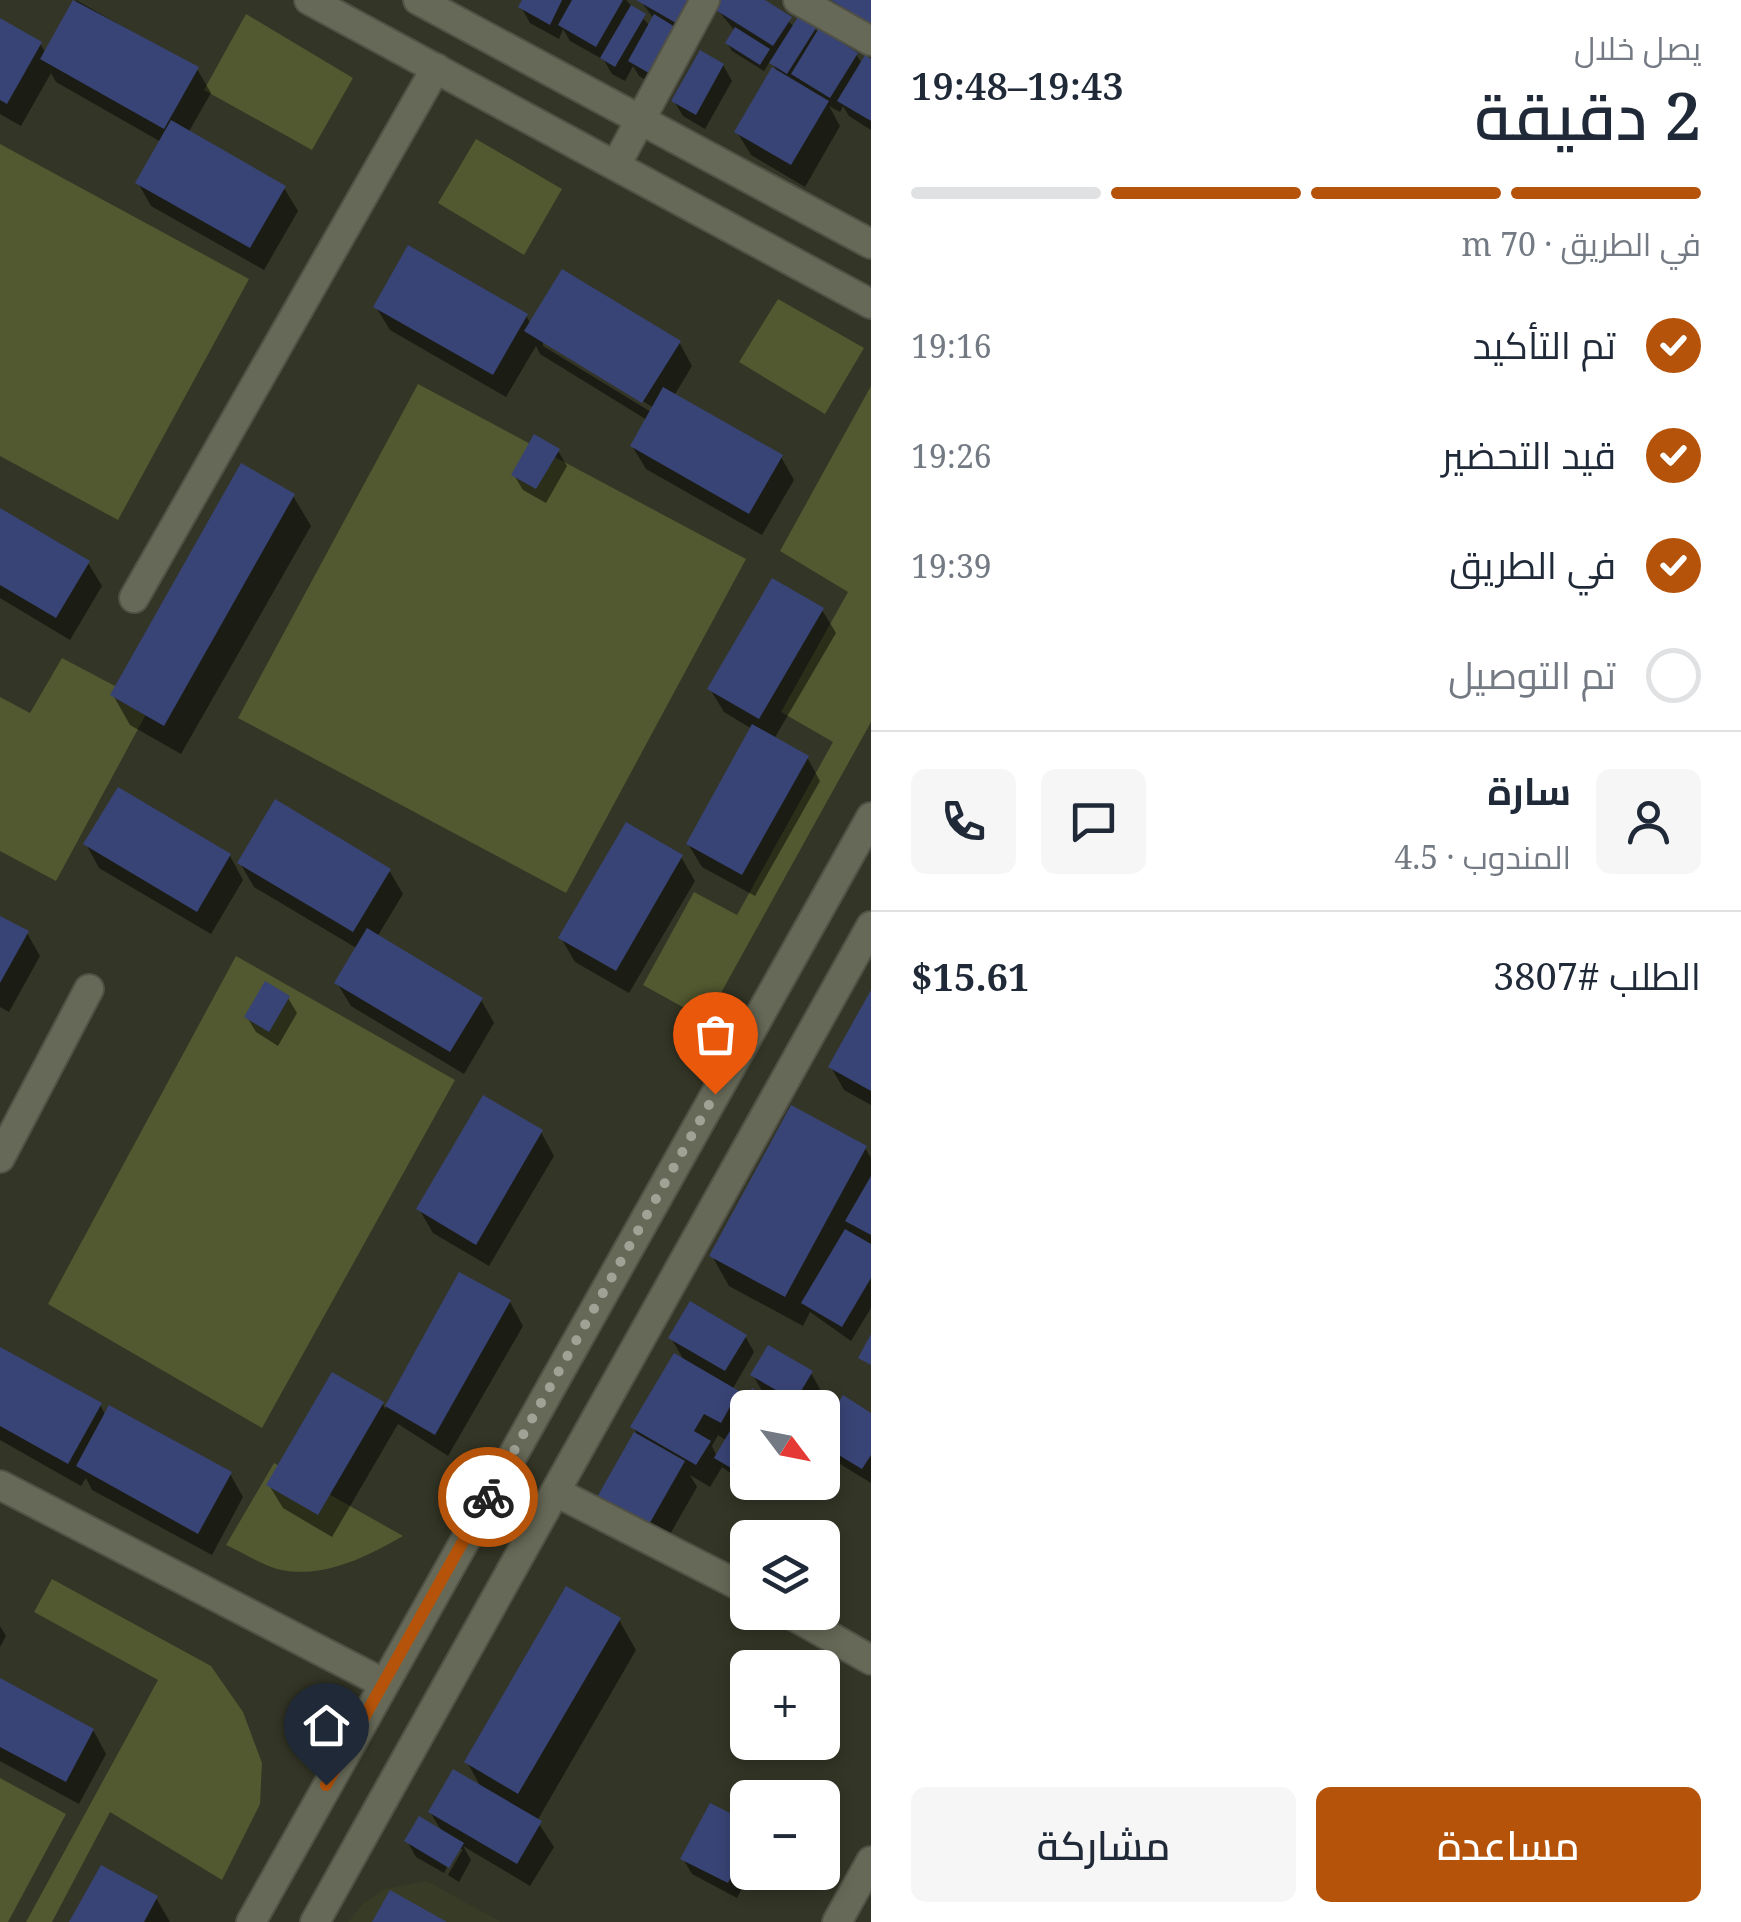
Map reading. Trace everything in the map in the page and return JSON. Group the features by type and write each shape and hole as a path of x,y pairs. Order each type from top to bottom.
{"street":[{"path":"308,0 871,304"},
{"path":"418,0 871,244"},
{"path":"616,165 705,0"},
{"path":"798,0 871,41"},
{"path":"134,598 436,68"},
{"path":"251,1922 871,818"},
{"path":"315,1922 871,926"},
{"path":"0,1158 89,989"},
{"path":"0,1485 383,1683"},
{"path":"556,1492 730,1581"},
{"path":"818,1630 871,1660"},
{"path":"837,1922 871,1861"}],"shaded area":[{"path":"427,1881 501,1922 348,1922 364,1903 385,1889"}],"green space":[{"path":"246,14 353,78 312,150 204,90"},
{"path":"476,139 562,189 524,255 438,203"},
{"path":"0,144 249,279 118,520 0,456"},
{"path":"778,299 864,348 825,414 739,362"},
{"path":"418,384 746,559 566,893 238,718"},
{"path":"871,386 871,722 706,1020 643,985 694,892 737,915 833,742 781,712 848,592 780,551"},
{"path":"62,658 151,705 56,881 0,851 0,697 30,713"},
{"path":"236,956 455,1080 262,1428 48,1304"},
{"path":"274,1463 403,1536 359,1559 327,1569 294,1572 264,1564 226,1545"},
{"path":"52,1579 211,1666 243,1712 262,1763 260,1804 222,1880 110,1812 52,1922 26,1922 158,1680 34,1612"},
{"path":"0,1778 66,1814 8,1922 0,1922"}],"building":[{"path":"73,0 199,67 164,129 40,59"},
{"path":"522,0 562,0 550,25 518,7"},
{"path":"572,0 623,0 596,47 558,25"},
{"path":"636,0 689,0 676,23"},
{"path":"719,0 765,0 792,17 773,46 714,9"},
{"path":"831,0 871,0 871,24"},
{"path":"631,5 646,14 615,67 600,58"},
{"path":"654,14 680,30 654,76 628,61"},
{"path":"798,17 816,28 787,74 769,63"},
{"path":"0,18 42,42 7,104 0,100"},
{"path":"735,27 770,49 760,65 725,43"},
{"path":"819,28 858,53 830,98 791,74"},
{"path":"700,50 724,64 696,115 671,101"},
{"path":"865,55 871,59 871,121 837,101"},
{"path":"772,67 829,101 791,165 734,132"},
{"path":"171,120 286,186 250,248 135,183"},
{"path":"408,245 528,314 493,375 373,307"},
{"path":"562,269 681,341 642,403 524,331"},
{"path":"663,387 783,455 749,514 630,446"},
{"path":"534,434 560,449 536,489 511,475"},
{"path":"241,463 295,494 164,726 110,695"},
{"path":"0,508 90,561 56,618 0,585"},
{"path":"772,578 824,608 759,719 707,689"},
{"path":"752,724 809,756 742,875 686,844"},
{"path":"118,787 231,854 197,912 83,844"},
{"path":"275,799 391,869 353,932 237,863"},
{"path":"626,822 683,855 616,971 558,938"},
{"path":"0,916 29,931 0,983"},
{"path":"367,928 483,998 450,1052 334,983"},
{"path":"265,981 290,996 269,1032 244,1017"},
{"path":"871,990 871,1091 828,1067"},
{"path":"483,1095 543,1130 476,1245 416,1209"},
{"path":"791,1105 867,1146 785,1297 709,1256"},
{"path":"871,1176 871,1235 845,1221"},
{"path":"845,1229 871,1244 871,1278 842,1327 801,1303"},
{"path":"459,1272 511,1300 435,1435 385,1406"},
{"path":"690,1301 747,1335 725,1371 668,1338"},
{"path":"871,1334 871,1365 858,1358"},
{"path":"768,1345 813,1371 802,1390 776,1390 750,1375"},
{"path":"0,1347 102,1403 68,1464 0,1426"},
{"path":"674,1353 737,1390 730,1390 730,1407 721,1423 704,1414 694,1431 711,1441 696,1465 630,1427"},
{"path":"332,1372 384,1402 318,1515 266,1485"},
{"path":"843,1395 871,1413 871,1455 862,1469 840,1456"},
{"path":"109,1405 232,1472 198,1534 76,1466"},
{"path":"730,1431 730,1467 714,1458"},
{"path":"634,1432 685,1461 647,1528 596,1499"},
{"path":"566,1586 621,1618 518,1794 464,1762"},
{"path":"0,1678 94,1729 66,1782 0,1747"},
{"path":"453,1769 542,1821 517,1864 428,1812"},
{"path":"710,1803 730,1813 728,1883 680,1859"},
{"path":"419,1816 464,1843 449,1868 404,1841"},
{"path":"101,1865 158,1896 144,1922 69,1922"},
{"path":"390,1890 447,1922 372,1922"}],"way so far":[{"path":"488,1497 715,1094"}],"route":[{"path":"326,1785 488,1497"}]}
